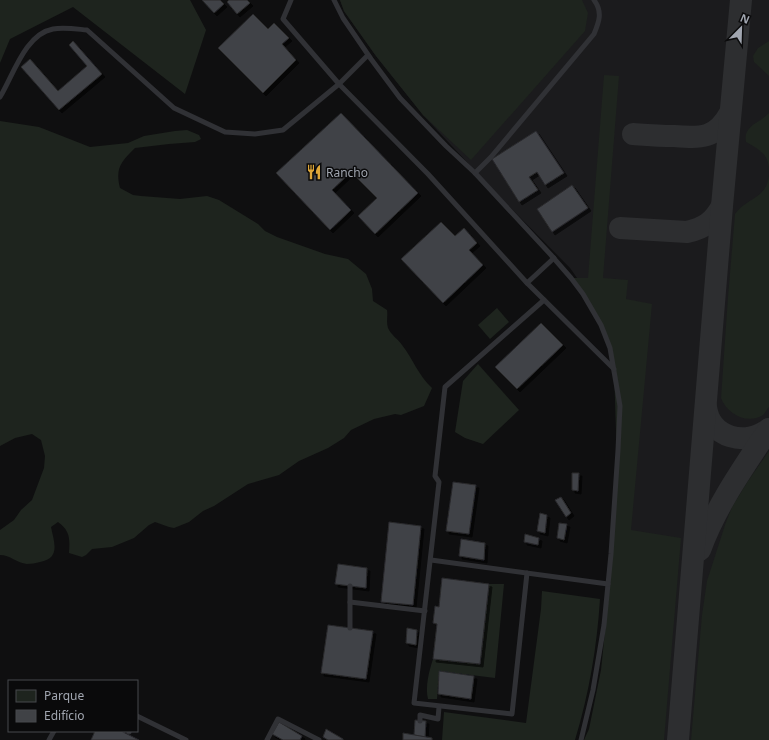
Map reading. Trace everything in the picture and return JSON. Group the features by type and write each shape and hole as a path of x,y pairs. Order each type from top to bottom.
{"lane":[{"path":"291,0 283,19 339,84 428,174 527,283 614,369"},
{"path":"334,0 343,18 400,98 446,146 475,173 554,258 583,294 601,326 610,348 620,411 618,450 604,625 593,690 581,740"},
{"path":"475,173 491,157 594,34 600,19 597,4 594,0"},
{"path":"0,97 9,83 22,55 36,37 52,29 87,30 174,108 224,132 255,134 283,130 339,84 368,55"},
{"path":"527,283 554,258"},
{"path":"528,573 512,714 414,703 439,482 435,476 445,386 544,300"},
{"path":"431,560 608,584"},
{"path":"350,586 350,628"},
{"path":"350,602 425,612"},
{"path":"420,721 420,715 438,719 439,706"},
{"path":"138,716 186,740"},
{"path":"267,740 278,719 319,740"}],"shaded area":[{"path":"340,0 769,0 769,740 601,740 623,389 603,315 570,268 492,189 423,115 376,56 344,11"}],"green space":[{"path":"0,0 190,0 206,30 185,94 73,7 10,39 0,63"},
{"path":"340,0 582,0 588,13 585,31 471,160 423,115 376,56 344,11"},
{"path":"769,41 769,76 754,62 753,56 758,48"},
{"path":"604,75 619,76 603,278 628,280 626,299 652,304 631,530 681,538 664,740 584,740 589,729 601,670 610,583 617,462 614,369 601,325 571,278 588,278"},
{"path":"769,113 769,167 764,155 758,149 746,142 746,136 747,132 753,125"},
{"path":"0,121 39,127 90,147 128,143 144,136 175,131 187,130 199,135 201,139 195,142 135,148 120,166 118,175 120,188 133,195 141,196 180,199 207,196 219,200 258,224 265,231 277,237 325,254 348,259 366,274 372,289 373,301 387,310 387,324 389,330 406,350 423,378 432,388 424,406 401,415 395,414 374,419 351,430 344,438 328,448 299,461 279,475 248,484 214,506 203,511 189,522 174,528 155,522 149,525 134,538 112,547 92,549 82,557 69,553 67,532 58,522 51,527 54,553 47,560 27,564 4,555 0,555 0,530 14,520 21,510 32,500 44,468 45,456 41,440 32,434 15,438 0,446"},
{"path":"769,175 769,407 763,415 751,419 738,416 733,413 724,404 721,398 728,297 735,214 760,194 767,183"},
{"path":"497,308 509,322 490,339 478,325"},
{"path":"478,364 519,410 483,444 465,438 455,432 463,381"},
{"path":"769,451 769,740 691,740 702,615 707,581 732,507"},
{"path":"489,584 504,584 495,678 439,671 437,699 428,699 427,684 433,659 480,664"},
{"path":"542,591 600,599 592,670 575,740 442,740 444,712 526,723"}],"building":[{"path":"202,0 220,0 224,4 214,13"},
{"path":"229,0 247,0 250,3 237,14 227,2"},
{"path":"253,14 268,29 274,23 289,38 282,44 296,60 263,93 218,48"},
{"path":"73,41 102,74 59,110 21,67 30,59 58,91 87,66 69,45"},
{"name":"Rancho","path":"341,113 418,193 375,234 358,216 377,198 351,172 332,190 351,210 330,230 276,173"},
{"path":"536,131 564,173 545,185 537,172 529,177 538,190 519,202 492,159"},
{"path":"572,185 588,208 552,232 537,209"},
{"path":"441,222 455,236 464,228 477,243 469,250 483,265 443,303 401,259"},
{"path":"541,323 563,345 517,389 495,367"},
{"path":"572,473 579,473 578,491 572,490"},
{"path":"453,482 476,485 469,534 446,531"},
{"path":"561,497 571,513 566,517 555,500"},
{"path":"540,513 547,515 545,533 537,531"},
{"path":"389,522 421,526 413,605 381,602"},
{"path":"559,523 567,524 564,540 557,538"},
{"path":"525,534 539,538 538,545 524,542"},
{"path":"461,539 485,543 484,560 459,556"},
{"path":"338,564 367,568 366,588 335,584"},
{"path":"442,578 489,584 480,664 433,659 437,624 433,623 435,606 439,607"},
{"path":"328,625 373,631 366,679 321,673"},
{"path":"407,628 417,630 416,645 406,643"},
{"path":"439,671 474,676 471,699 438,694"},
{"path":"415,720 426,721 425,737 414,735"},
{"path":"279,722 302,736 300,740 283,740 272,734"},
{"path":"326,729 343,740 328,740 323,737"},
{"path":"95,732 123,732 139,740 91,740"},
{"path":"403,733 432,738 432,740 403,740"}],"taxiway":[{"path":"678,740 722,206 741,0"},
{"path":"633,134 692,137 707,135 719,128 725,122 730,113"},
{"path":"620,228 687,232 704,226 716,216 722,206"},
{"path":"706,407 709,418 714,426 730,436 750,438 769,429"},
{"path":"700,550 706,534 722,503 769,429"}],"place":[{"name":"Rancho","path":"314,172"}]}
